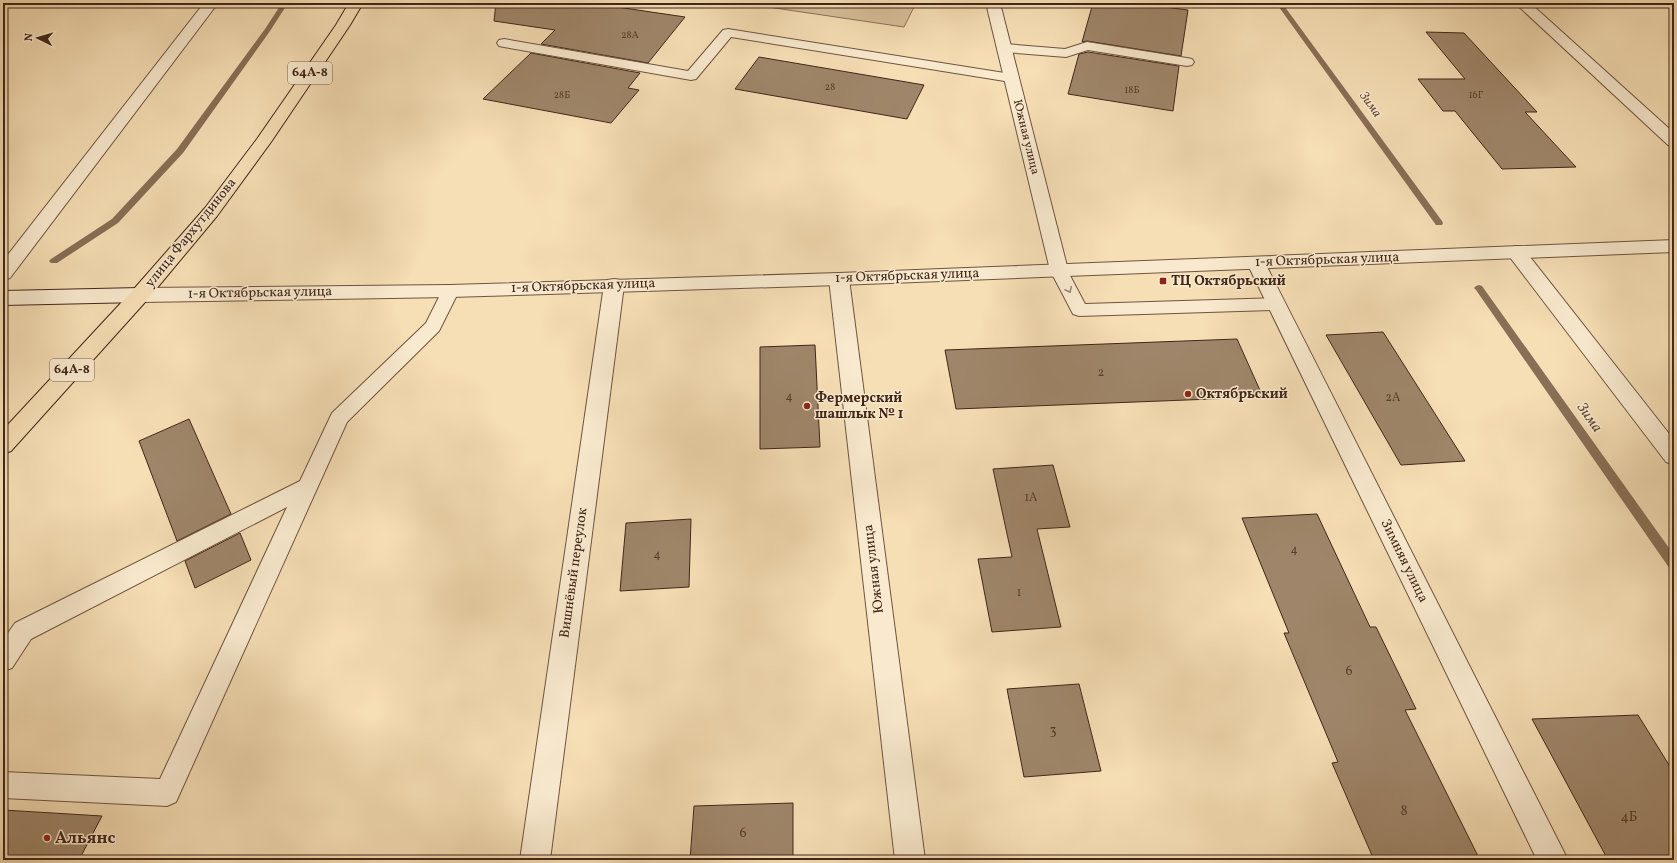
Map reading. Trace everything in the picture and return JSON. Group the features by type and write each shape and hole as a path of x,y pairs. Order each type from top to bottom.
{"main road":[{"name":"улица Фархутдинова","path":"3,444 140,295 211,212 258,148 344,25 356,3"}],"street":[{"path":"3,274 211,3"},
{"name":"Южная улица","path":"993,3 1059,270"},
{"path":"1522,3 1674,142"},
{"name":"1-я Октябрьская улица","path":"3,298 450,291 839,279 1674,246"},
{"path":"1516,252 1674,456"},
{"name":"Зимняя улица","path":"1256,263 1553,860"},
{"name":"Южная улица","path":"839,279 910,860"},
{"name":"Вишнёвый переулок","path":"535,860 614,285"}],"lane":[{"path":"504,43 691,76 728,33 1012,78"},
{"path":"1005,48 1066,53 1087,46 1187,62"},
{"path":"1059,270 1078,310 1276,304"},
{"path":"3,786 167,793 339,418 433,327 450,291"},
{"path":"3,660 23,630 307,487"}],"shaded area":[{"path":"764,3 916,3 904,27 761,6"}],"building":[{"path":"496,3 590,3 685,17 648,63 541,44 555,30 494,21"},
{"path":"1093,3 1134,3 1188,10 1181,56 1087,41 1082,42"},
{"path":"1426,32 1464,33 1537,112 1525,112 1576,167 1502,169 1455,111 1443,111 1418,79 1465,79"},
{"path":"1088,52 1179,66 1173,111 1068,94 1079,54"},
{"path":"531,53 640,73 628,88 639,90 611,123 483,99"},
{"path":"759,57 924,85 907,119 735,89"},
{"path":"1383,332 1465,461 1401,465 1326,335"},
{"path":"1237,339 1263,397 956,409 945,350"},
{"path":"815,345 820,447 760,449 760,347"},
{"path":"189,419 231,514 177,541 139,441"},
{"path":"1053,465 1070,527 1037,529 1061,627 992,632 978,559 1012,557 993,469"},
{"path":"1317,514 1370,627 1376,627 1416,709 1405,710 1480,860 1374,860 1332,763 1338,762 1284,633 1289,633 1242,518"},
{"path":"691,519 689,587 620,591 626,523"},
{"path":"240,533 251,560 195,588 185,561"},
{"path":"1079,684 1101,771 1024,777 1007,689"},
{"path":"1638,715 1674,773 1674,860 1608,860 1532,719"},
{"path":"793,803 793,860 690,860 694,806"},
{"name":"Альянс","path":"3,810 102,816 79,860 3,860"}],"waterway":[{"path":"54,261 115,221 180,151 268,30 285,3"},
{"name":"Зима","path":"1279,3 1439,223"},
{"name":"Зима","path":"1479,288 1674,565"}],"place":[{"name":"ТЦ Октябрьский","path":"1163,281"},
{"name":"Октябрьский","path":"1188,394"},
{"name":"Фермерский шашлык № 1","path":"807,406"},
{"name":"Альянс","path":"47,838"}]}
